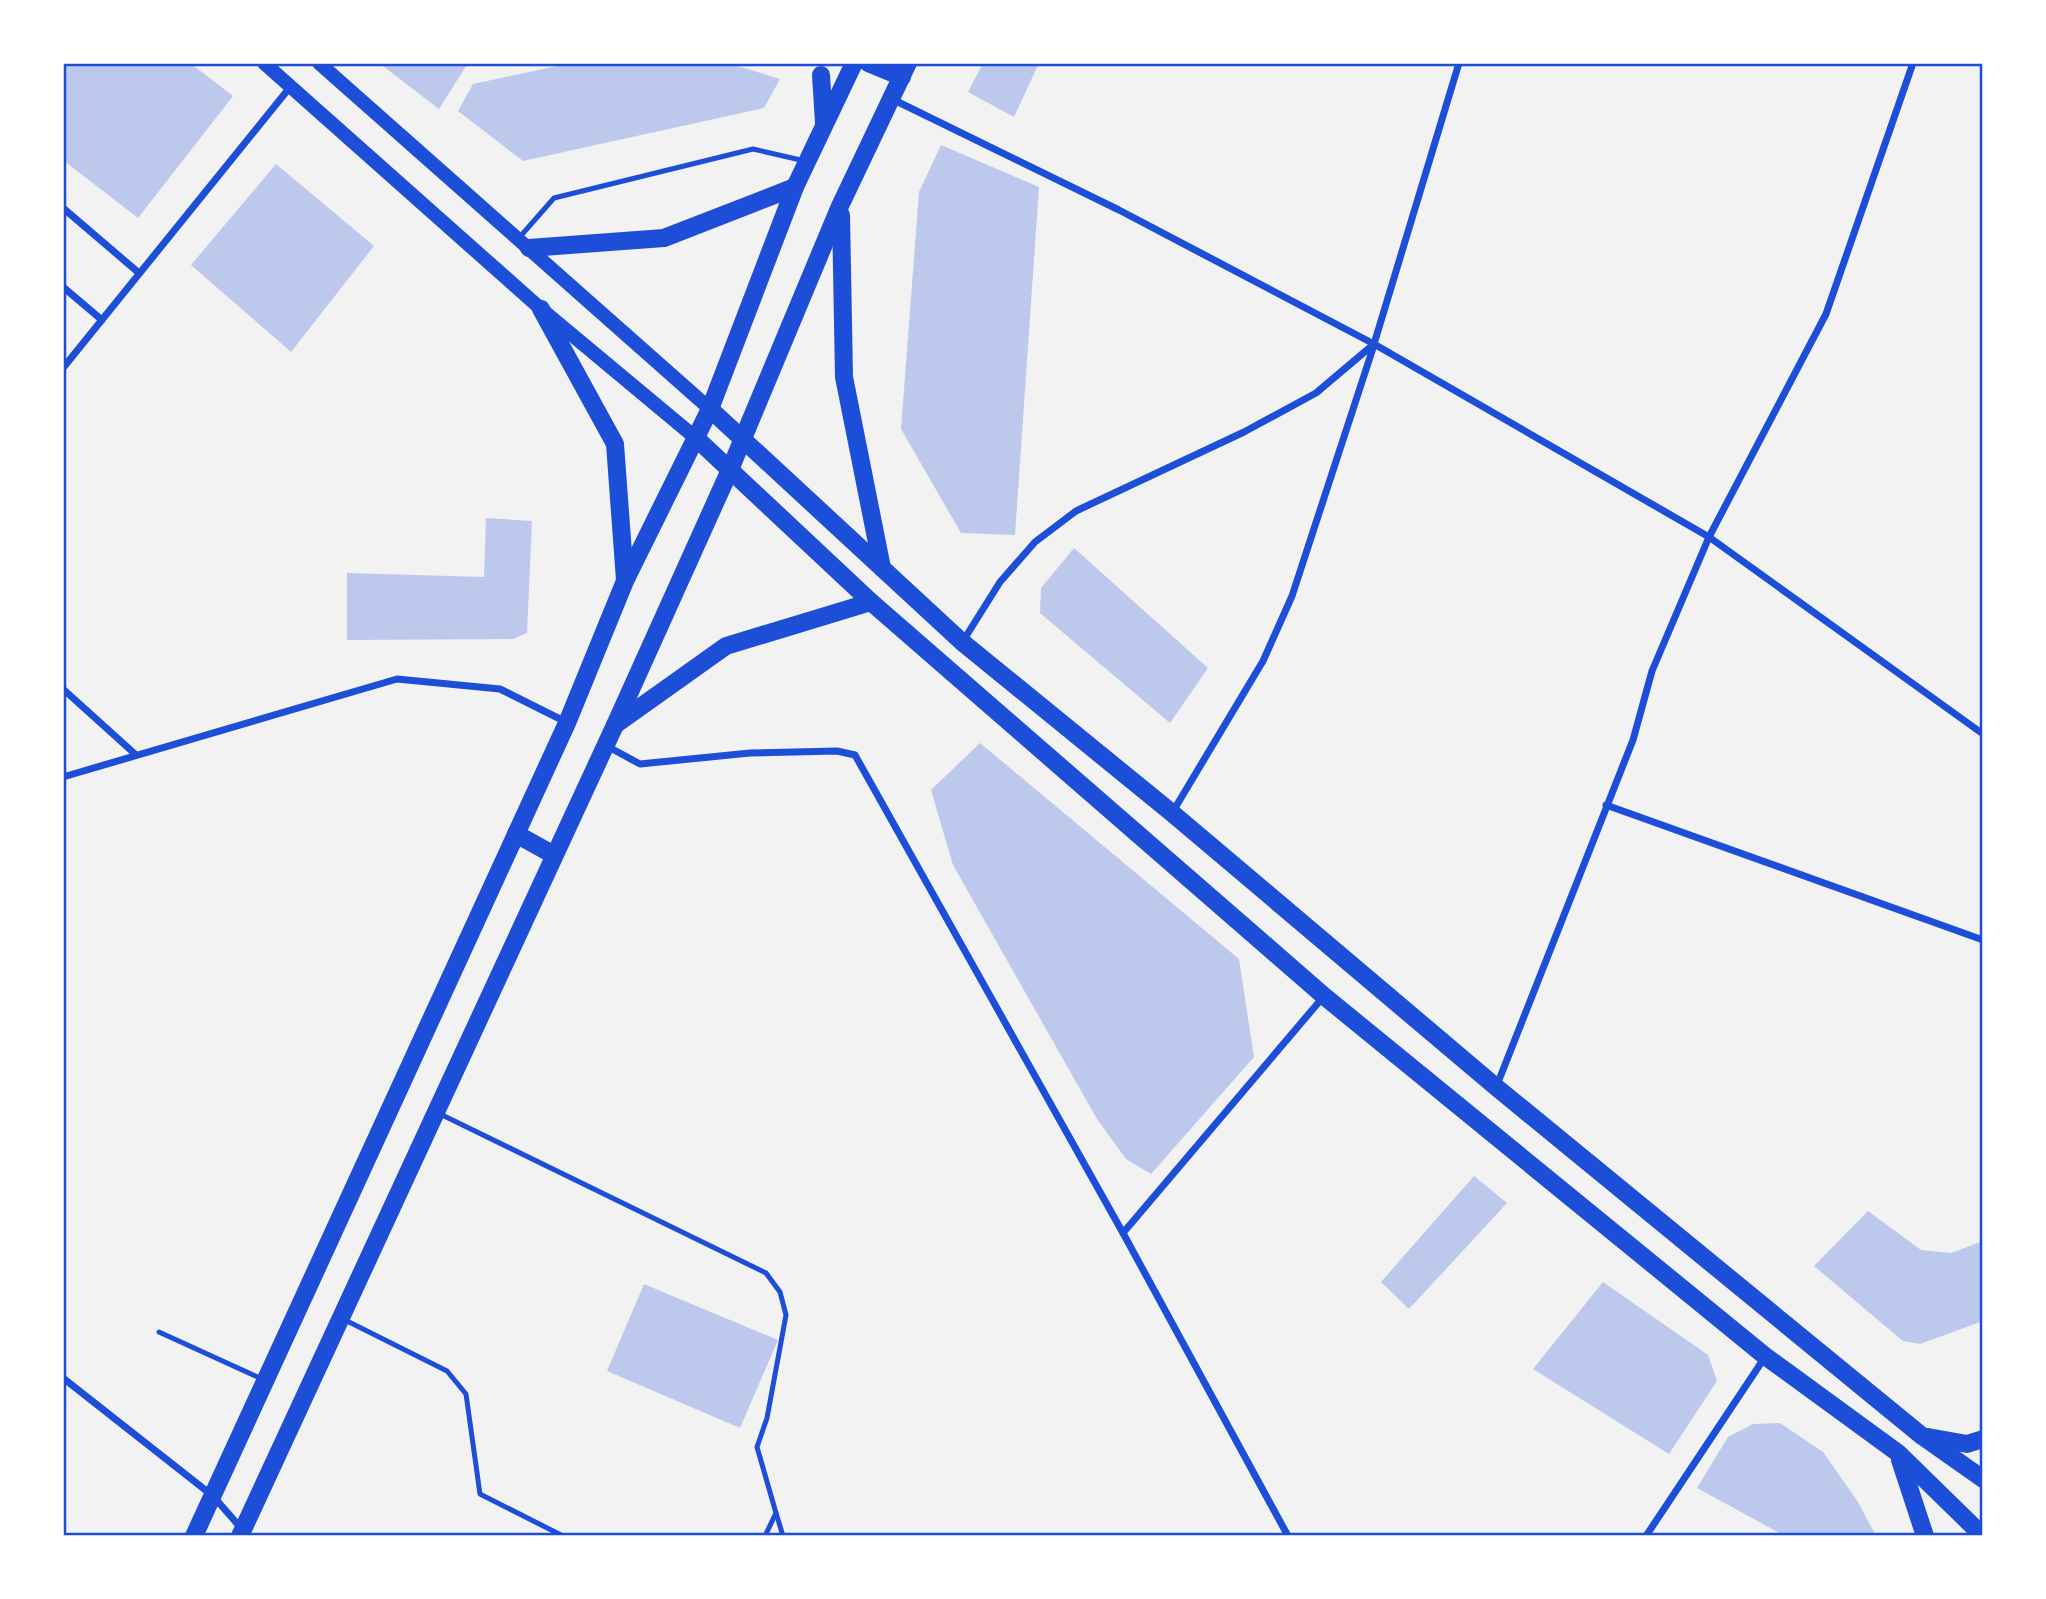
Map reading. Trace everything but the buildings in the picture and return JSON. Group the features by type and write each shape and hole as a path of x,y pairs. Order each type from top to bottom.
{"main road":[{"path":"264,63 541,309 697,439 729,472 871,602 1324,996 1765,1356 1898,1453 1983,1536"},
{"path":"319,63 710,409 962,642 1172,813 1496,1087 1922,1436 1983,1479"},
{"path":"194,1536 567,723 625,581 697,439 795,187 854,63"},
{"path":"243,1534 615,725 729,472 840,206 905,70 868,63"},
{"path":"823,69 824,127"},
{"path":"524,243 664,238 795,187"},
{"path":"840,206 844,377 882,568"},
{"path":"541,309 615,444 625,581"},
{"path":"615,725 726,646 871,602"},
{"path":"516,834 554,855"},
{"path":"1922,1436 1967,1444 1983,1439"},
{"path":"1898,1453 1925,1536"}],"street":[{"path":"1172,813 1263,661 1292,597 1374,344 1459,63"},
{"path":"1496,1087 1633,740 1652,671 1709,537 1826,314 1913,63"},
{"path":"63,368 291,85"},
{"path":"892,99 1119,210 1374,344 1709,537 1983,734"},
{"path":"63,208 139,273"},
{"path":"63,287 102,320"},
{"path":"962,642 1000,582 1017,562 1035,542 1076,511 1244,432 1316,393 1374,344"},
{"path":"63,777 397,679 500,689 567,723"},
{"path":"63,689 135,754"},
{"path":"605,745 640,764 750,753 837,751 855,755 1123,1233 1288,1536"},
{"path":"1606,805 1983,940"},
{"path":"1123,1233 1324,996"},
{"path":"1646,1536 1765,1356"},
{"path":"63,1378 213,1496 243,1534"}],"lane":[{"path":"524,243 554,198 753,149 807,162"},
{"path":"436,1111 766,1273 780,1292 786,1315 767,1418 757,1447 783,1536"},
{"path":"341,1318 447,1371 466,1394 480,1494 563,1536"},
{"path":"159,1332 265,1381"},
{"path":"765,1536 776,1513"}]}
